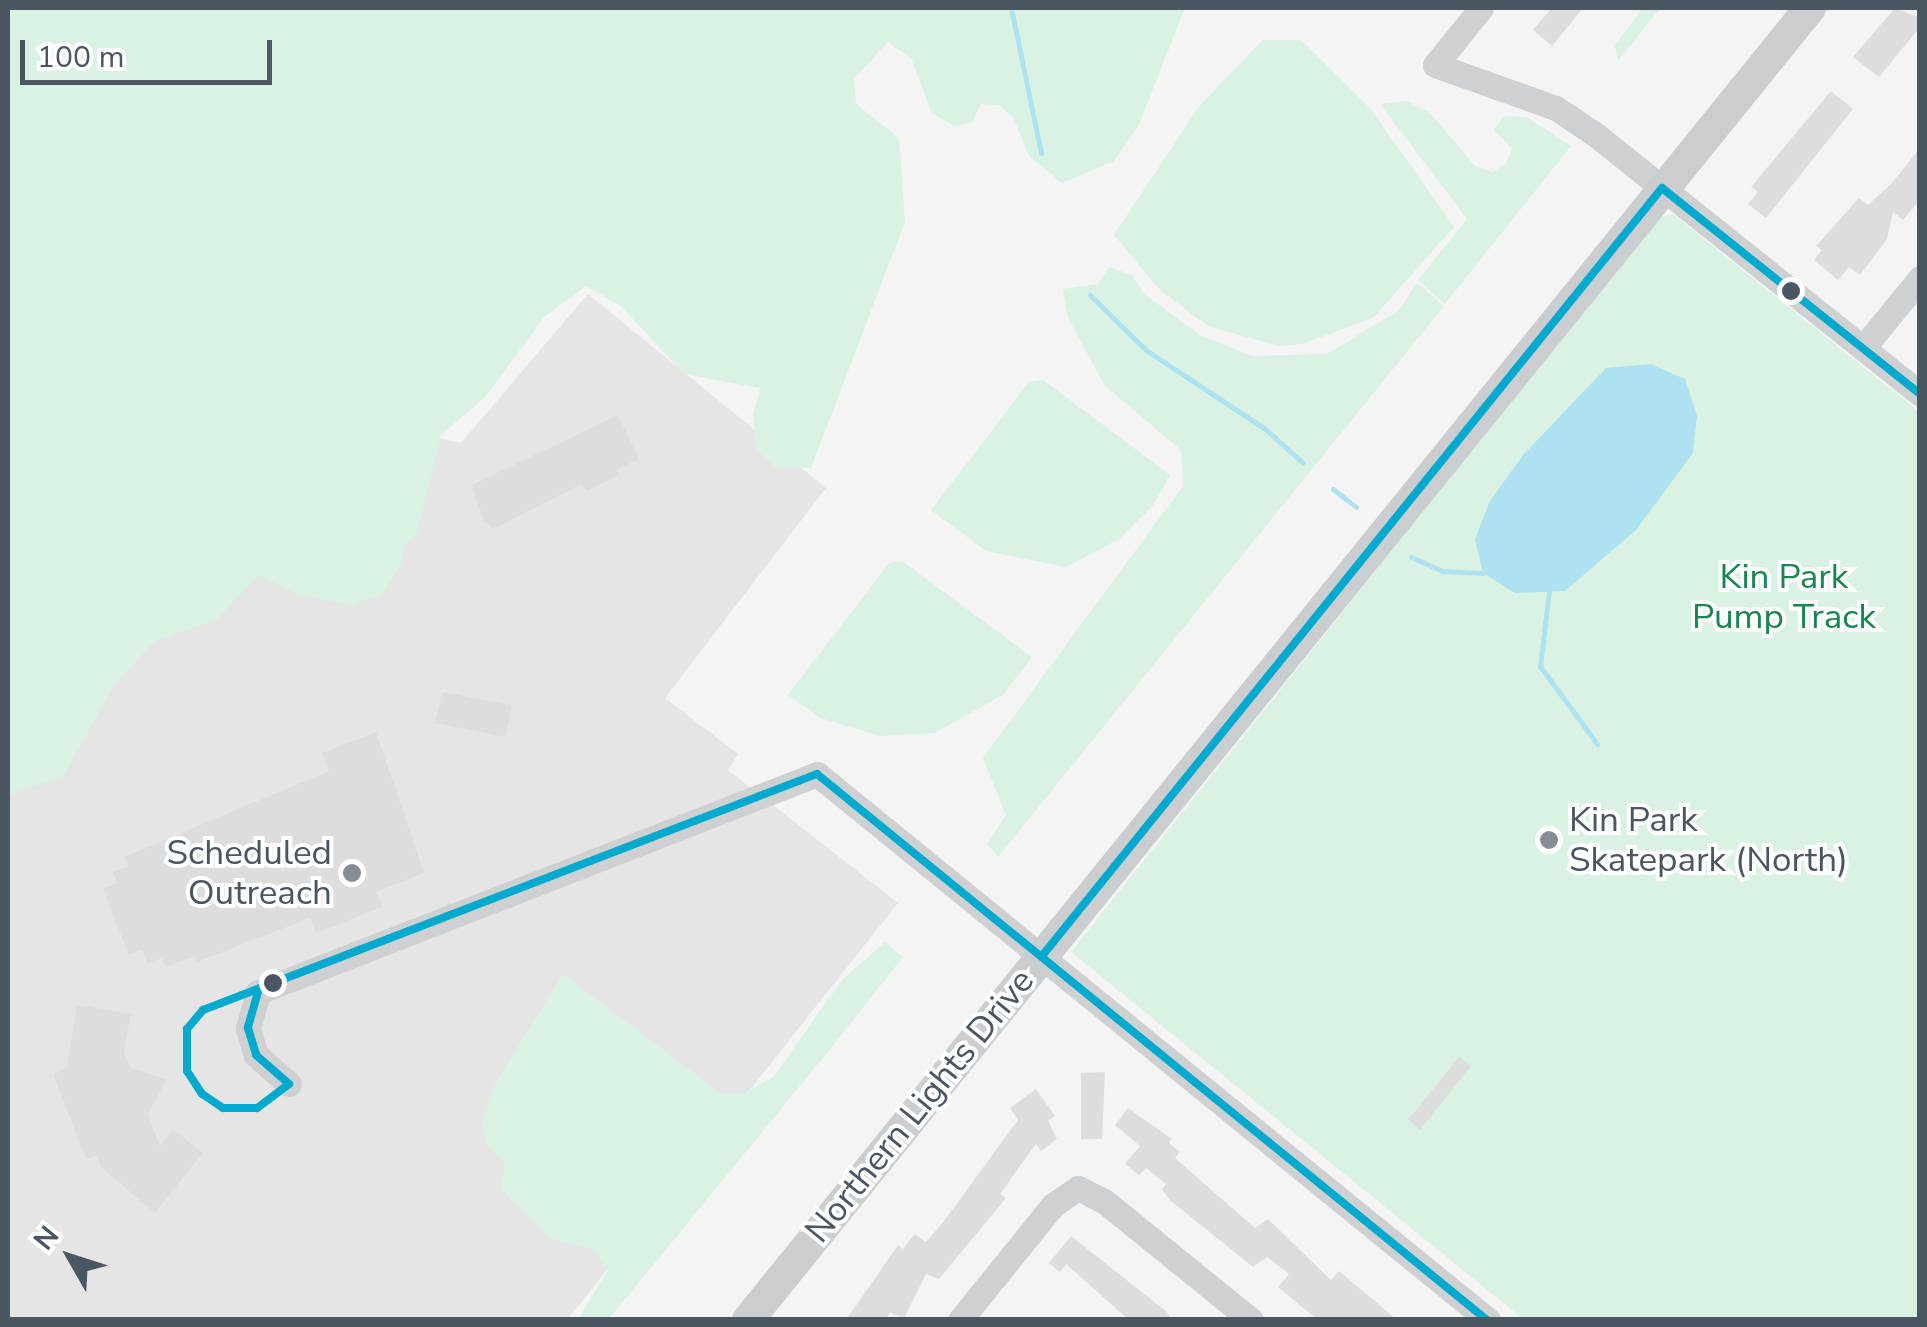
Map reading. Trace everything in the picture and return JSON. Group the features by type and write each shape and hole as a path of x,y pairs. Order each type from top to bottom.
{"main road":[{"name":"Northern Lights Drive","path":"748,1320 1810,8"}],"street":[{"path":"1481,8 1435,65 1556,108 1920,394"},
{"path":"1863,348 1920,278"},
{"path":"289,1084 256,1054 248,1028 258,992 763,790 817,774 1488,1320"},
{"path":"960,1320 1053,1205 1078,1188 1104,1200 1251,1320"}],"shaded area":[{"path":"588,294 826,488 665,698 738,754 728,770 898,903 568,1319 8,1320 8,780 318,412 461,443"}],"green space":[{"path":"8,8 1185,8 1138,127 1114,161 1062,183 1029,156 1013,117 999,105 981,104 972,123 953,126 931,112 911,58 888,42 854,79 856,104 899,138 905,222 811,468 775,467 757,450 753,416 760,388 684,374 620,305 586,286 544,317 486,396 441,435 416,535 403,547 401,565 382,594 351,605 299,595 259,575 217,619 154,642 116,682 63,776 8,795"},
{"path":"1643,8 1660,8 1618,61 1615,45"},
{"path":"1263,40 1301,40 1369,107 1454,227 1373,318 1302,344 1278,346 1208,326 1161,291 1114,235 1200,105"},
{"path":"1406,101 1430,113 1475,166 1492,172 1506,164 1512,149 1494,130 1504,116 1526,117 1571,146 1445,304 1418,280 1467,219 1380,104"},
{"name":"Kin Park Pump Track","path":"1673,214 1919,412 1919,1319 1523,1319 1071,952 1657,218"},
{"path":"1109,267 1132,275 1144,294 1200,335 1252,356 1327,354 1399,310 1417,283 1444,306 998,857 987,844 1006,815 983,758 1183,486 1181,450 1105,386 1068,318 1063,289 1098,284"},
{"path":"1043,380 1170,475 1152,507 1119,539 1066,567 986,551 931,510 1029,382"},
{"path":"902,561 1032,657 1003,695 934,733 880,736 821,718 788,695 889,563"},
{"path":"885,942 903,957 835,1043 609,1319 578,1319 608,1270 593,1249 549,1238 501,1189 505,1162 487,1146 482,1121 496,1082 563,974 722,1094 743,1094 774,1076 842,980"}],"water":[{"path":"1650,364 1685,379 1697,416 1693,453 1636,530 1565,591 1515,593 1483,573 1475,539 1490,501 1523,455 1606,368"}],"building":[{"path":"1552,8 1583,8 1552,46 1533,30"},
{"path":"1895,8 1920,18 1920,27 1879,77 1853,57"},
{"path":"1831,91 1853,109 1766,218 1748,204 1758,192 1751,187"},
{"path":"1920,148 1920,200 1903,220 1893,212 1887,239 1860,275 1849,267 1838,280 1814,260 1822,250 1816,246 1859,198 1868,205 1891,184"},
{"path":"618,415 639,459 616,470 619,475 586,491 582,484 493,529 483,519 472,485"},
{"path":"442,692 512,705 505,737 435,723"},
{"path":"376,732 424,873 376,892 382,907 316,933 310,918 197,962 194,956 166,967 162,958 148,963 142,950 129,955 103,889 117,883 113,872 128,866 124,857 329,771 322,753"},
{"path":"77,1005 131,1014 124,1051 130,1067 166,1080 148,1114 160,1146 173,1129 203,1153 155,1213 101,1167 97,1155 86,1159 53,1074 67,1068"},
{"path":"1459,1057 1471,1066 1420,1130 1408,1120"},
{"path":"1105,1072 1102,1139 1081,1139 1081,1073"},
{"path":"1036,1089 1055,1116 1048,1121 1057,1139 1041,1151 1036,1144 1000,1194 1006,1198 939,1279 926,1274 904,1318 890,1313 885,1320 846,1320 898,1245 903,1249 915,1234 926,1242 944,1221 1018,1120 1010,1108"},
{"path":"1128,1108 1172,1139 1169,1143 1180,1152 1175,1158 1255,1228 1268,1219 1331,1280 1339,1271 1397,1320 1318,1320 1278,1287 1289,1274 1267,1257 1253,1267 1171,1201 1162,1190 1166,1184 1146,1168 1139,1175 1125,1164 1140,1146 1115,1125"},
{"path":"1071,1236 1167,1312 1171,1320 1129,1320 1066,1264 1060,1272 1049,1263"}],"waterway":[{"path":"1011,8 1041,153"},
{"path":"1090,295 1146,350 1264,428 1303,463"},
{"path":"1333,489 1356,507"},
{"path":"1411,557 1442,571 1483,573"},
{"path":"1549,591 1540,666 1597,744"}],"transit line":[{"path":"1042,956 1662,188 1920,394"},
{"path":"258,992 248,1028 256,1055 289,1084 257,1108 223,1108 202,1094 187,1071 187,1029 203,1010 817,774 1487,1320"}],"place":[{"name":"Kin Park Skatepark (North)","path":"1549,840"},
{"name":"Scheduled Outreach","path":"352,873"}]}
